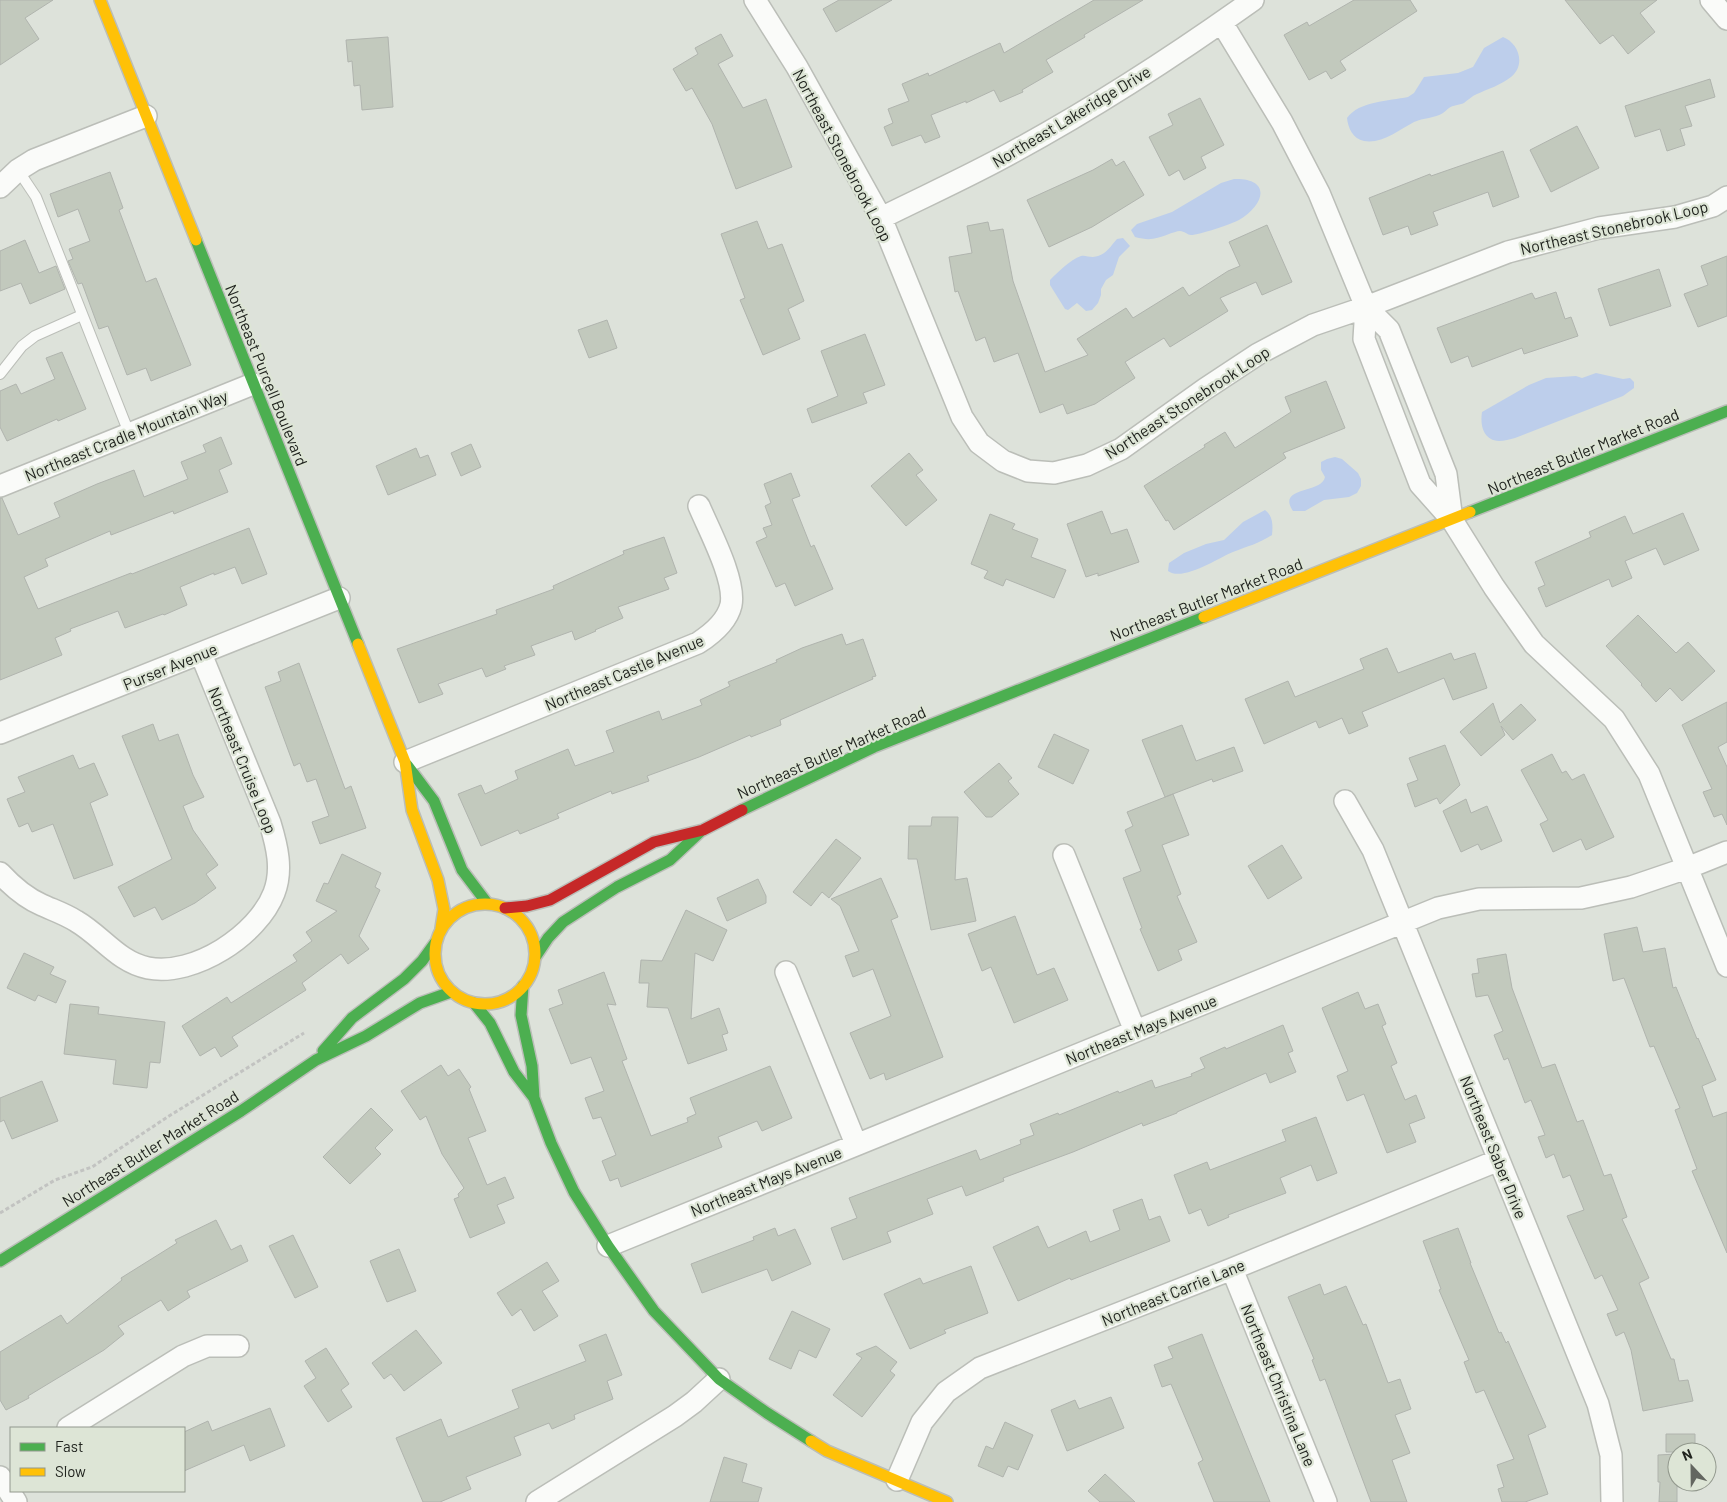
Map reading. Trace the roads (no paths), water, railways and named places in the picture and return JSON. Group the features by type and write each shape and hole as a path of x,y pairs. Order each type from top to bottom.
{"main road":[{"name":"Northeast Purcell Boulevard","path":"100,0 404,762 412,810 438,880 444,909 441,928"},
{"name":"Northeast Butler Market Road","path":"505,908 527,906 550,900 654,842 703,830 874,746 1727,411"},
{"name":"Northeast Purcell Boulevard","path":"404,762 434,801 462,870 487,903"},
{"name":"Northeast Butler Market Road","path":"536,956 548,938 563,922 618,888 670,860 703,830"},
{"path":"474,1004 487,1005 501,1002 513,996 524,986 532,972 536,956 533,939 526,924 505,908 487,903 465,907 452,916 441,928 435,943 434,958 438,974 451,992 474,1004 490,1023 514,1072 534,1098 551,1143 574,1192 608,1246 654,1311 719,1379 767,1413 827,1451 947,1502"},
{"name":"Northeast Butler Market Road","path":"316,1060 352,1018 404,978 422,961 435,943"},
{"path":"524,986 521,1015 532,1066 534,1098"},
{"name":"Northeast Butler Market Road","path":"0,1262 241,1111 316,1060 366,1036 420,1003 451,992"}],"street":[{"name":"Northeast Stonebrook Loop","path":"755,0 797,67 881,218 962,417 979,443 1002,461 1028,471 1054,473 1087,465 1121,449 1258,354 1313,325 1366,307 1508,252 1599,228 1675,217 1713,206 1727,197"},
{"name":"Northeast Lakeridge Drive","path":"881,218 1012,153 1086,111 1222,23 1253,0"},
{"path":"1711,0 1727,19"},
{"path":"1222,23 1282,122 1319,194 1366,307 1389,330 1446,474 1452,520"},
{"path":"0,186 18,170 34,160 146,116"},
{"path":"1366,307 1364,339 1420,484 1452,520 1494,587 1534,644 1614,719 1649,774 1727,966"},
{"name":"Northeast Cradle Mountain Way","path":"0,486 253,384"},
{"name":"Northeast Castle Avenue","path":"404,762 698,642 713,634 724,620 731,606 731,590 727,574 699,506"},
{"name":"Purser Avenue","path":"0,733 339,598"},
{"name":"Northeast Cruise Loop","path":"0,873 23,894 77,921 117,954 134,964 151,968 173,968 198,962 223,949 247,932 265,912 275,892 279,872 277,847 270,823 201,654"},
{"name":"Northeast Saber Drive","path":"1346,801 1373,850 1598,1404 1612,1455 1612,1502"},
{"name":"Northeast Mays Avenue","path":"608,1246 1438,908 1478,899 1581,898 1631,887 1727,852"},
{"path":"1064,855 1135,1031"},
{"path":"786,972 856,1144"},
{"name":"Northeast Carrie Lane","path":"897,1480 922,1422 946,1392 980,1368 1232,1269 1499,1160"},
{"name":"Northeast Christina Lane","path":"1232,1269 1326,1502"},
{"path":"70,1427 184,1356 207,1346 238,1346"},
{"path":"537,1502 674,1416 694,1402 719,1379"},
{"path":"0,1477 16,1502"}],"lane":[{"path":"18,170 36,197 129,433"},
{"path":"0,374 22,346 35,336 82,315"}],"water":[{"path":"1503,37 1513,44 1519,55 1516,72 1507,80 1475,95 1464,103 1451,107 1440,115 1414,122 1384,138 1364,141 1352,133 1347,118 1352,112 1367,105 1408,97 1414,93 1424,77 1458,73 1473,67 1484,48"},
{"path":"1234,179 1254,183 1259,188 1260,194 1255,207 1239,220 1195,235 1179,231 1152,239 1135,237 1131,230 1137,224 1172,212 1221,183"},
{"path":"1123,238 1130,246 1119,257 1113,275 1106,280 1101,289 1098,303 1092,310 1086,311 1077,303 1068,310 1065,309 1050,285 1050,280 1064,266 1077,258 1101,255 1117,239"},
{"path":"1596,373 1623,379 1630,378 1634,382 1634,388 1623,396 1515,438 1501,441 1489,438 1486,435 1482,427 1482,412 1529,385 1546,378 1576,376 1582,378"},
{"path":"1335,457 1342,459 1358,473 1361,479 1361,486 1357,493 1349,497 1324,500 1305,511 1293,511 1289,503 1290,498 1322,482 1325,477 1321,470 1321,462"},
{"path":"1265,510 1270,515 1272,521 1272,535 1200,568 1182,574 1174,574 1168,571 1169,563 1184,553 1206,544 1224,540 1243,522"}]}
